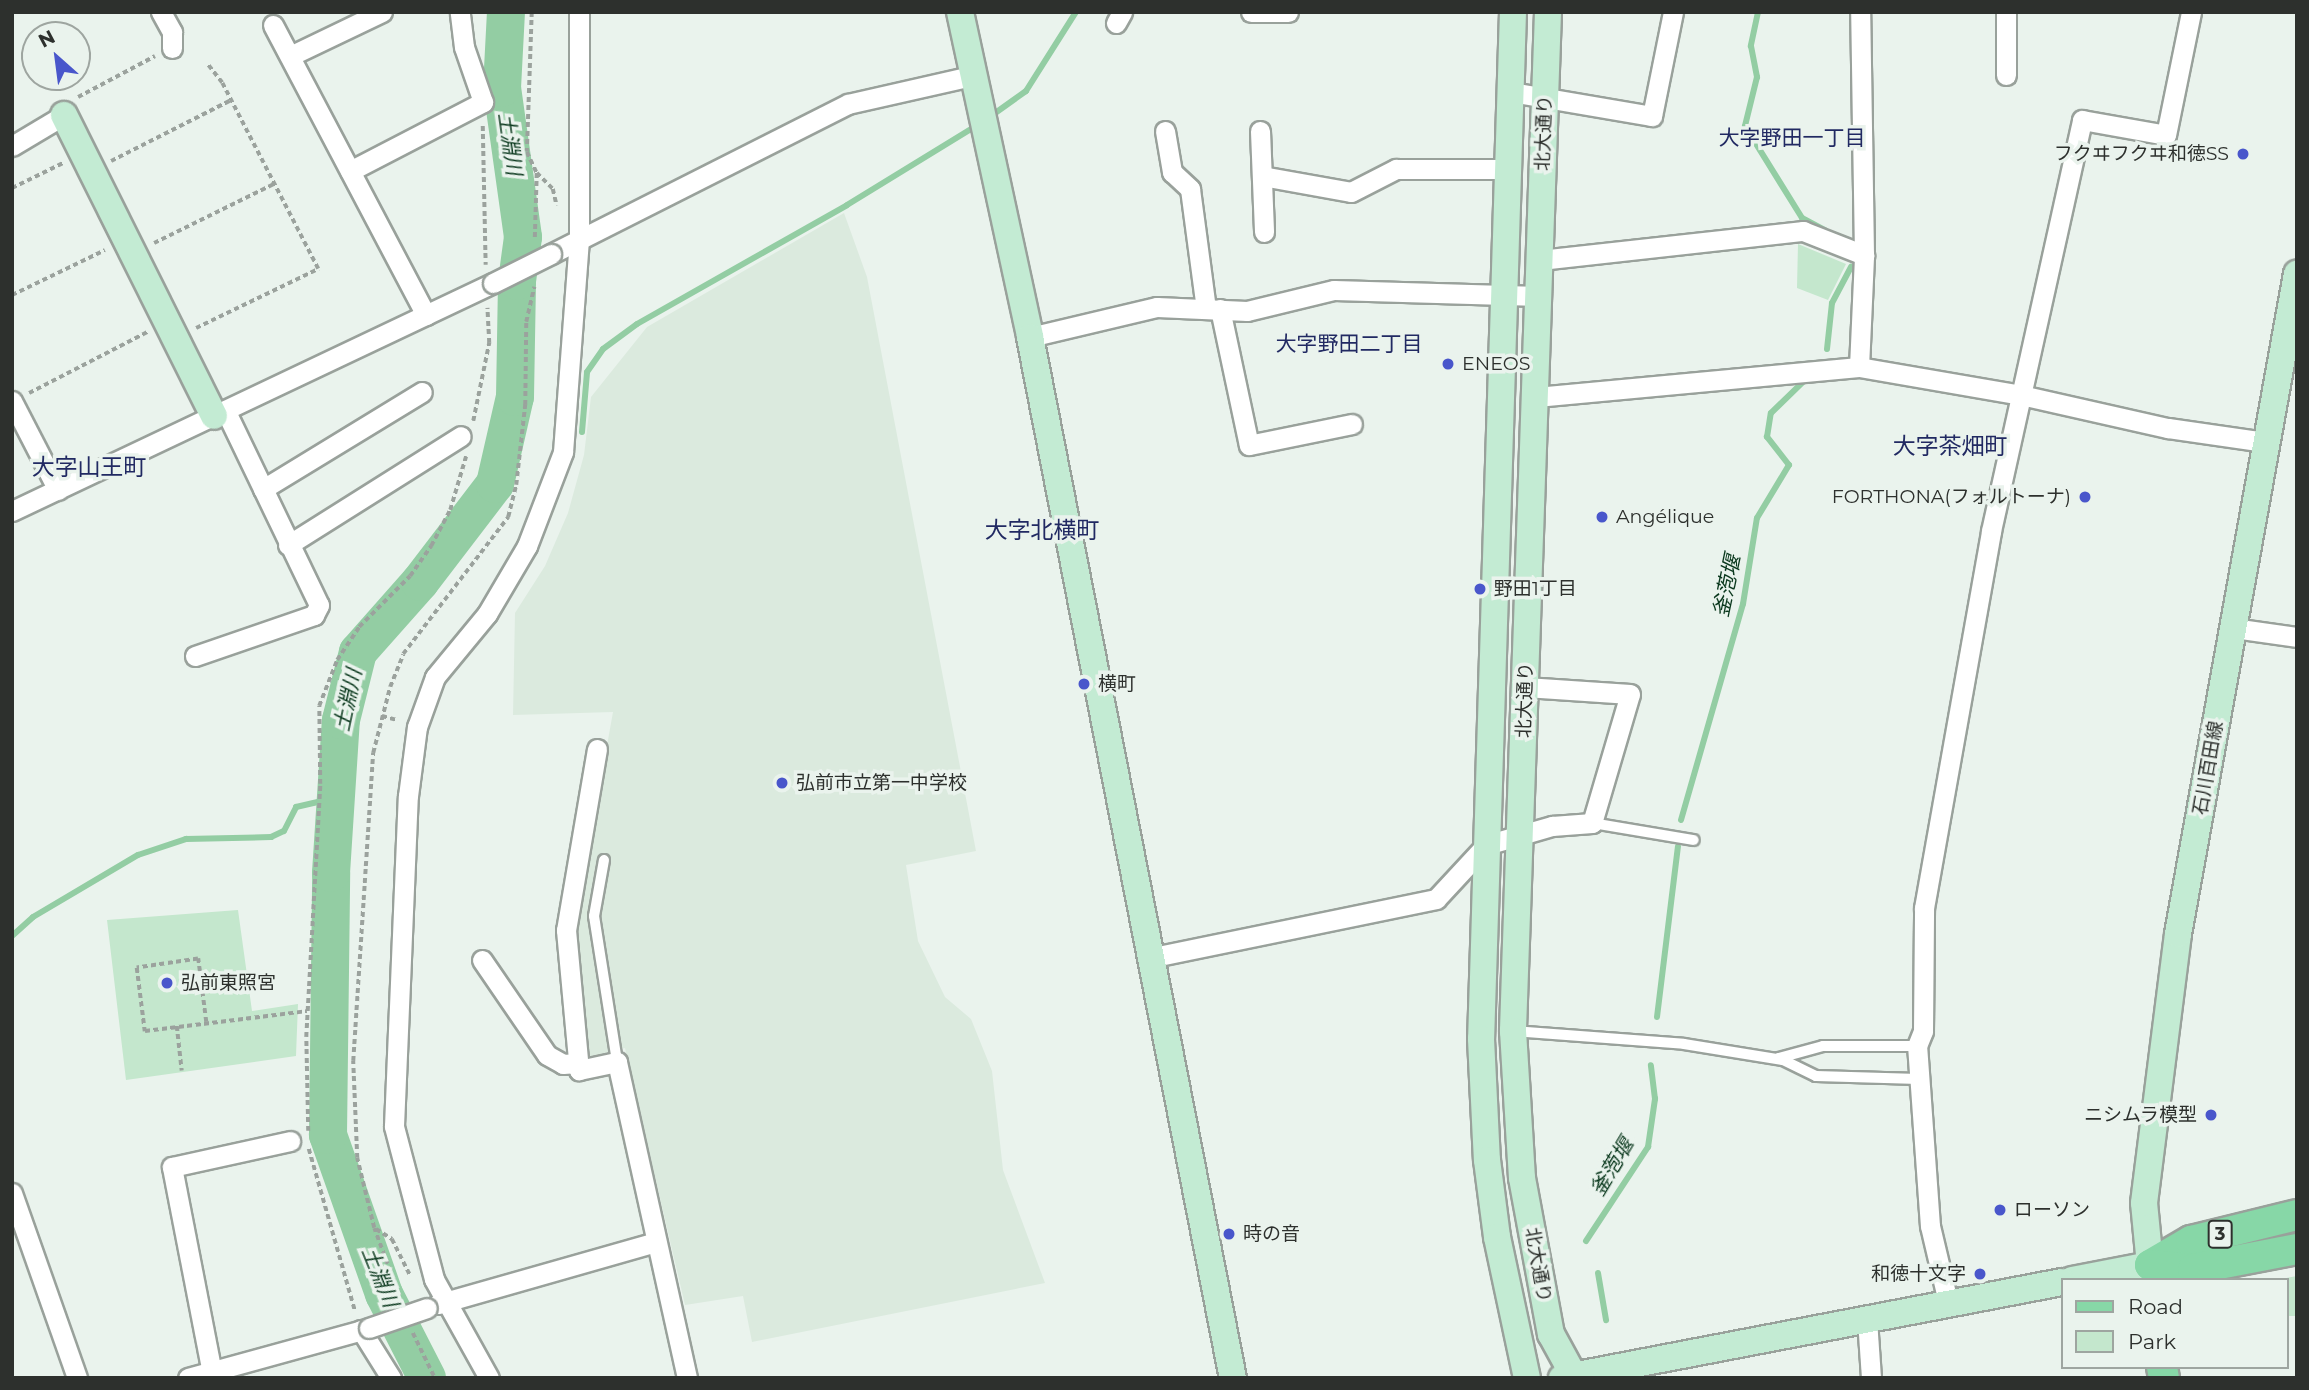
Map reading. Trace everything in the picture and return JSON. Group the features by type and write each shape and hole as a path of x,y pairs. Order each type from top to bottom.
{"main road":[{"name":"3","path":"2150,1272 2192,1241 2296,1215"},
{"name":"3","path":"2150,1272 2193,1269 2297,1250"}],"street":[{"path":"161,12 172,32 172,48"},
{"path":"290,56 382,12"},
{"path":"350,171 483,102 464,47 460,12"},
{"path":"489,1378 434,1279 394,1126 411,773 417,727 435,677 487,614 527,546 562,452 579,240 579,12"},
{"path":"960,12 976,75 1030,337 1233,1378"},
{"path":"1251,12 1288,12"},
{"name":"北大通り","path":"1513,12 1480,1039 1487,1160 1497,1237 1527,1378"},
{"name":"北大通り","path":"1548,12 1540,260 1536,296 1536,397 1513,1031 1522,1178 1550,1334 1571,1377"},
{"path":"1511,92 1652,117 1673,12"},
{"path":"1859,368 1864,256 1860,12"},
{"path":"2006,12 2006,75"},
{"path":"1948,1302 1930,1226 1919,1079 1917,1046 1923,1031 1924,908 1991,531 2081,120 2166,135 2191,12"},
{"path":"273,25 425,315"},
{"path":"12,511 489,285 848,104 976,75"},
{"path":"12,146 64,115 171,330 263,489 319,605 314,615 195,656"},
{"path":"1165,131 1172,172 1190,189 1213,309 1248,445 1352,424"},
{"path":"1260,131 1264,232"},
{"path":"1262,176 1351,192 1396,169 1507,169"},
{"path":"1540,260 1803,231 1864,256"},
{"name":"石川百田線","path":"2150,1272 2144,1203 2178,934 2297,274"},
{"path":"1030,337 1157,307 1247,311 1334,290 1536,296"},
{"path":"1536,397 1859,368 2021,395 2168,428 2265,442"},
{"path":"263,489 422,392"},
{"path":"13,401 58,490"},
{"path":"288,545 466,437"},
{"path":"2233,628 2297,637"},
{"path":"1149,958 1436,899 1486,845 1521,834 1592,823 1630,694 1525,687"},
{"path":"597,750 566,930 579,1070 617,1062 687,1378"},
{"path":"482,960 547,1055 563,1064 578,1063"},
{"path":"212,1375 172,1167 302,1141"},
{"path":"12,1193 78,1378"},
{"path":"188,1378 212,1375 365,1329 447,1300 656,1242"},
{"path":"2092,1278 2150,1272"},
{"path":"1571,1377 2060,1282"},
{"path":"1867,1319 1871,1378"},
{"path":"365,1329 391,1378"}],"lane":[{"path":"1592,823 1694,840"},
{"path":"604,860 594,916 617,1062"},
{"path":"1513,1031 1684,1044 1785,1060"},
{"path":"1917,1046 1823,1046 1779,1058 1816,1076 1919,1079"}],"path":[{"path":"64,115 74,99 172,48"},
{"path":"13,401 171,330 318,269 231,100 208,65"},
{"path":"12,188 88,162 231,100"},
{"path":"365,1329 302,1141 320,784 318,706 337,660 359,627 411,576 450,510 489,343 483,102"},
{"path":"537,173 553,189"},
{"path":"12,295 274,184"},
{"path":"206,1022 198,960 137,968 145,1031 307,1011"},
{"path":"177,1026 182,1071"},
{"path":"374,1228 392,1239 413,1280"}],"shaded area":[{"name":"弘前市立第一中学校","path":"844,213 867,277 976,851 906,865 918,941 945,997 971,1019 992,1071 1003,1170 1045,1283 752,1342 743,1296 685,1305 625,1048 593,1057 586,1054 573,935 613,712 513,715 515,613 545,566 568,513 584,455 591,397 647,327"}],"green space":[{"path":"1798,244 1846,264 1828,300 1797,288"},
{"path":"238,910 252,1011 298,1004 296,1056 126,1080 107,920"},
{"path":"2297,1276 2297,1316 2288,1316 2286,1278"}],"waterway":[{"name":"土淵川","path":"427,1378 384,1294 328,1135 331,873 341,720 358,652 420,582 495,484 515,397 517,281 523,237 502,88 506,12"},
{"path":"991,116 1026,91 1076,12"},
{"name":"釜萢堰","path":"1758,12 1751,46 1757,77 1745,126 1802,218 1825,230"},
{"path":"582,432 587,372 603,349 637,324 847,205 979,124"},
{"name":"釜萢堰","path":"1827,349 1832,303 1851,267"},
{"name":"釜萢堰","path":"1681,820 1743,604 1757,518 1789,465 1767,437 1771,413 1803,382"},
{"path":"12,936 33,917 138,855 186,839 271,837 284,831 296,807 335,798"},
{"name":"釜萢堰","path":"1657,1017 1678,846"},
{"name":"釜萢堰","path":"1586,1241 1648,1147 1655,1099 1651,1065"},
{"name":"釜萢堰","path":"1598,1273 1606,1320"}],"place":[{"name":"フクヰフクヰ和徳SS","path":"2243,154"},
{"name":"ENEOS","path":"1448,364"},
{"name":"FORTHONA(フォルトーナ)","path":"2085,497"},
{"name":"Angélique","path":"1602,517"},
{"name":"野田1丁目","path":"1480,589"},
{"name":"横町","path":"1084,684"},
{"name":"弘前市立第一中学校","path":"782,783"},
{"name":"弘前東照宮","path":"167,983"},
{"name":"ニシムラ模型","path":"2211,1115"},
{"name":"ローソン","path":"2000,1210"},
{"name":"時の音","path":"1229,1234"},
{"name":"和徳十文字","path":"1980,1274"}],"district":[{"name":"大字野田一丁目","path":"1792,138"},
{"name":"大字野田二丁目","path":"1349,344"},
{"name":"大字茶畑町","path":"1950,446"},
{"name":"大字山王町","path":"89,467"},
{"name":"大字北横町","path":"1042,530"}]}
